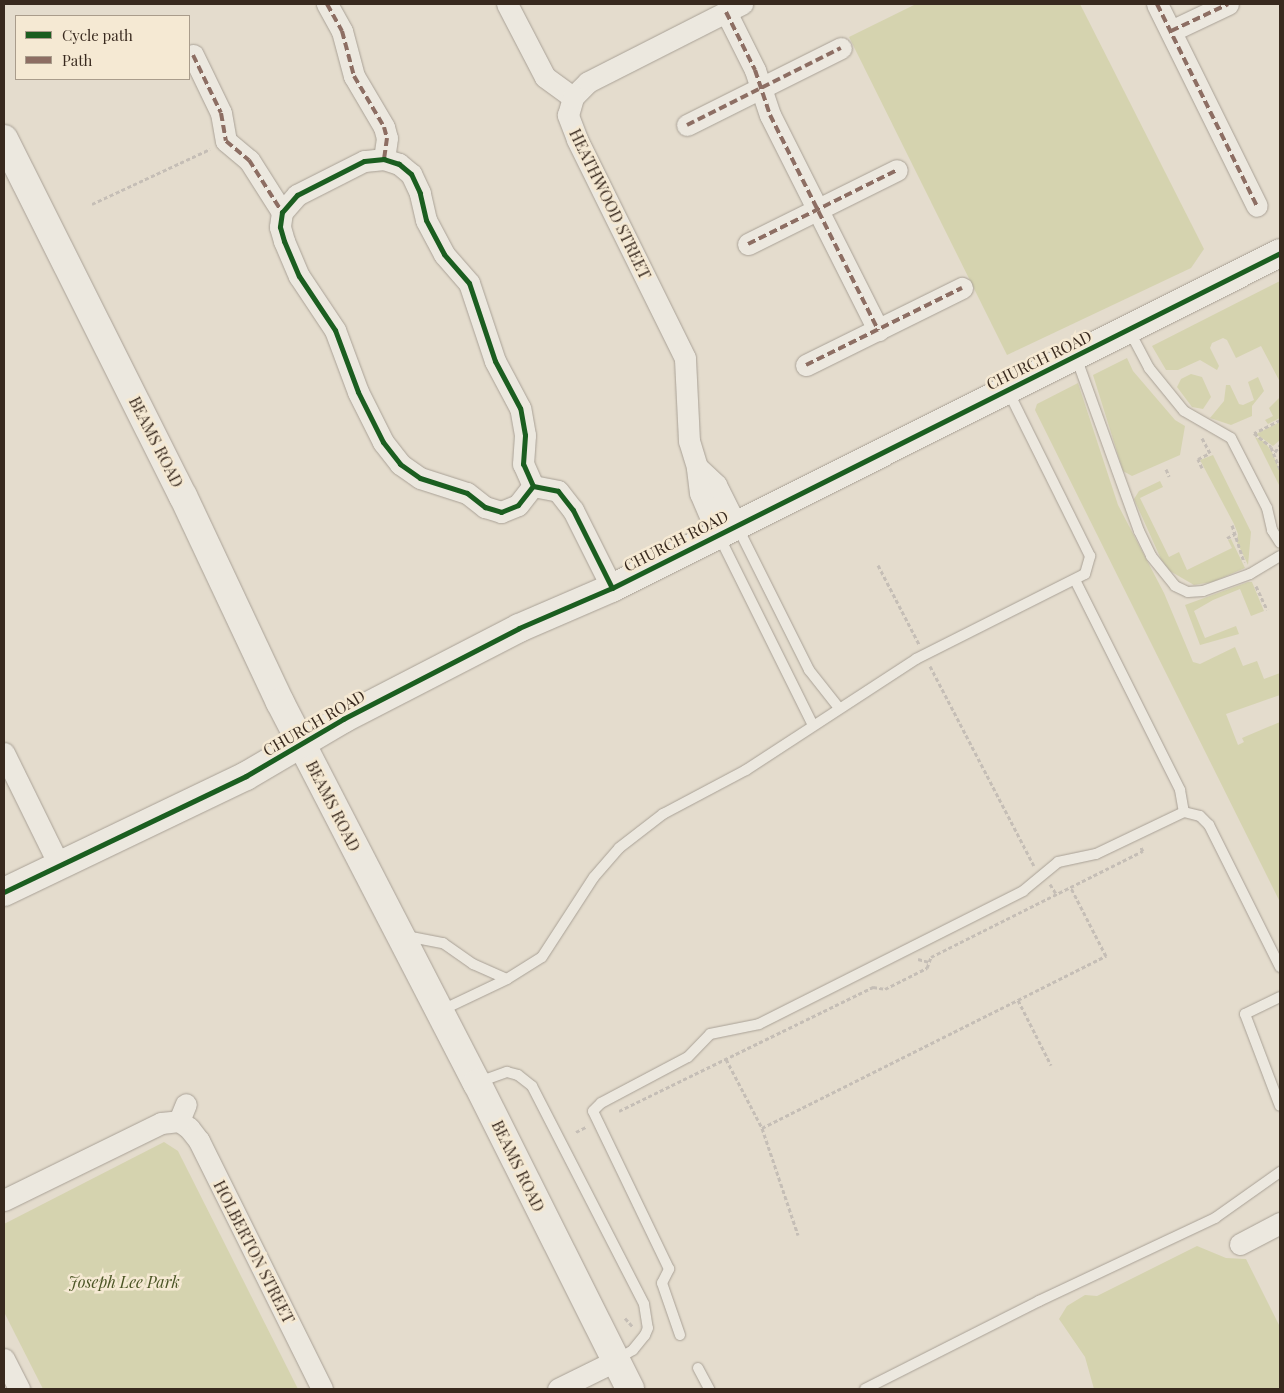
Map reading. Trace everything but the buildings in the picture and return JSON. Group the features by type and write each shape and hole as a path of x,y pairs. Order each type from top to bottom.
{"street":[{"path":"327,4 342,31 354,76 384,126 387,138 384,159"},
{"path":"506,4 544,77 573,97 588,82 734,8 760,88 878,330"},
{"path":"1157,4 1258,206"},
{"path":"1171,32 1228,4"},
{"path":"687,125 841,48"},
{"path":"193,55 222,113 226,141 248,160 282,212"},
{"name":"HEATHWOOD STREET","path":"573,97 568,115 572,129 685,358 689,441 698,467 716,485 727,530"},
{"name":"BEAMS ROAD","path":"4,139 183,496 236,614 477,1083 630,1389"},
{"path":"384,159 399,164 411,174 426,220 444,254 469,283 495,361 520,408 525,436 523,464 533,486 518,505 501,512 485,507 467,493 420,478 400,464 382,442 358,392 335,330 299,276 284,241 280,227 282,212 297,195 364,161 384,159"},
{"path":"748,244 897,170"},
{"name":"CHURCH ROAD","path":"4,892 246,776 343,719 519,628 612,588 1280,253"},
{"path":"806,365 962,288"},
{"path":"533,486 558,491 573,510 612,588"},
{"path":"4,753 59,864"},
{"name":"HOLBERTON STREET","path":"4,1200 182,1113 189,1128 199,1141 322,1389"},
{"path":"1240,1244 1280,1223"},
{"path":"4,1359 19,1389"},
{"path":"558,1389 615,1361"}],"lane":[{"path":"1128,329 1149,368 1184,411 1231,438 1280,543"},
{"path":"1076,356 1139,531 1151,556 1175,586 1188,592 1203,591 1250,574 1280,556"},
{"path":"440,1012 507,979 549,949 581,894 619,848 682,802 746,770 924,654 1075,580 1088,569 1090,556 1008,390"},
{"path":"727,530 808,670 839,708"},
{"path":"727,530 813,725"},
{"path":"1075,580 1180,790 1184,812"},
{"path":"680,1335 662,1283 669,1269 593,1114 596,1106 688,1057 710,1034 759,1024 1023,891 1064,859 1096,854 1184,812 1200,816 1209,825 1280,966"},
{"path":"399,934 442,942 473,964 507,979"},
{"path":"1280,997 1245,1014 1280,1106"},
{"path":"477,1083 507,1072 518,1075 532,1086 644,1304 648,1328 645,1335 632,1350 615,1361"},
{"path":"865,1389 1032,1305 1216,1218 1252,1189 1280,1172"},
{"path":"698,1368 709,1389"}],"path":[{"path":"92,204 226,141"},
{"path":"1280,420 1254,432 1274,452 1280,468"},
{"path":"1274,452 1280,445"},
{"path":"1166,469 1169,476"},
{"path":"1227,538 1235,534"},
{"path":"878,565 1030,861 1056,895"},
{"path":"576,1132 873,987 885,989 926,968 931,957 1143,851 1135,835"},
{"path":"762,1128 1106,956 1071,888"},
{"path":"1018,1000 1051,1066"},
{"path":"726,1059 762,1128 798,1235"},
{"path":"625,1318 636,1330"}],"green space":[{"path":"916,4 1080,4 1204,249 1191,268 1007,355 849,37"},
{"path":"1280,281 1280,382 1261,346 1236,358 1227,340 1223,338 1212,343 1210,348 1219,366 1217,370 1200,360 1178,370 1166,370 1152,346"},
{"path":"1127,358 1133,371 1175,420 1185,426 1180,455 1132,476 1123,471 1093,375"},
{"path":"1191,374 1202,377 1211,397 1203,409 1192,407 1177,387 1181,379"},
{"path":"1258,377 1264,391 1252,406 1252,416 1231,425 1210,418 1224,401 1226,385 1230,385 1239,404 1243,405 1254,400 1248,382"},
{"path":"1078,383 1118,505 1164,593 1193,662 1200,664 1235,647 1243,666 1257,661 1264,679 1280,673 1280,695 1226,714 1238,745 1244,742 1242,738 1280,722 1280,902 1035,410 1037,404"},
{"path":"1280,397 1280,418 1268,424 1265,420 1273,416 1269,408"},
{"path":"1280,422 1280,440 1273,446 1256,434"},
{"path":"1255,437 1265,442 1273,454 1280,471 1280,487"},
{"path":"1213,455 1251,532 1248,565 1237,542 1238,534 1234,524 1200,460"},
{"path":"1160,481 1163,487 1140,498 1169,557 1179,552 1187,570 1232,548 1228,540 1231,539 1245,568 1212,582 1194,585 1170,571 1161,559 1134,499 1139,491"},
{"path":"1252,582 1264,611 1251,616 1240,589 1213,600 1194,611 1205,638 1236,626 1239,634 1200,645 1185,605"},
{"name":"Joseph Lee Park","path":"164,1142 178,1151 298,1389 43,1389 4,1312 4,1224"},
{"path":"1197,1246 1226,1258 1246,1259 1280,1327 1280,1389 1094,1389 1085,1357 1059,1319 1067,1306 1085,1295 1097,1296"}],"marked path":[{"path":"327,4 342,31 354,76 384,127 387,138 384,159"},
{"path":"1157,4 1257,206"},
{"path":"1171,31 1228,4"},
{"path":"726,12 755,70 770,115 878,330"},
{"path":"687,125 841,48"},
{"path":"193,55 221,113 226,141 249,160 282,212"},
{"path":"748,244 897,170"},
{"path":"806,365 962,288"}],"cycle path":[{"path":"533,486 523,464 525,435 520,408 495,361 469,283 444,254 426,220 420,193 411,174 399,164 384,159 364,161 297,195 282,212 280,227 284,241 299,276 335,330 358,392 383,442 400,464 420,478 467,493 485,507 501,512 518,505 533,486 558,491 573,510 612,588"},
{"path":"4,892 246,776 343,719 519,628 612,588 1280,253"}]}
